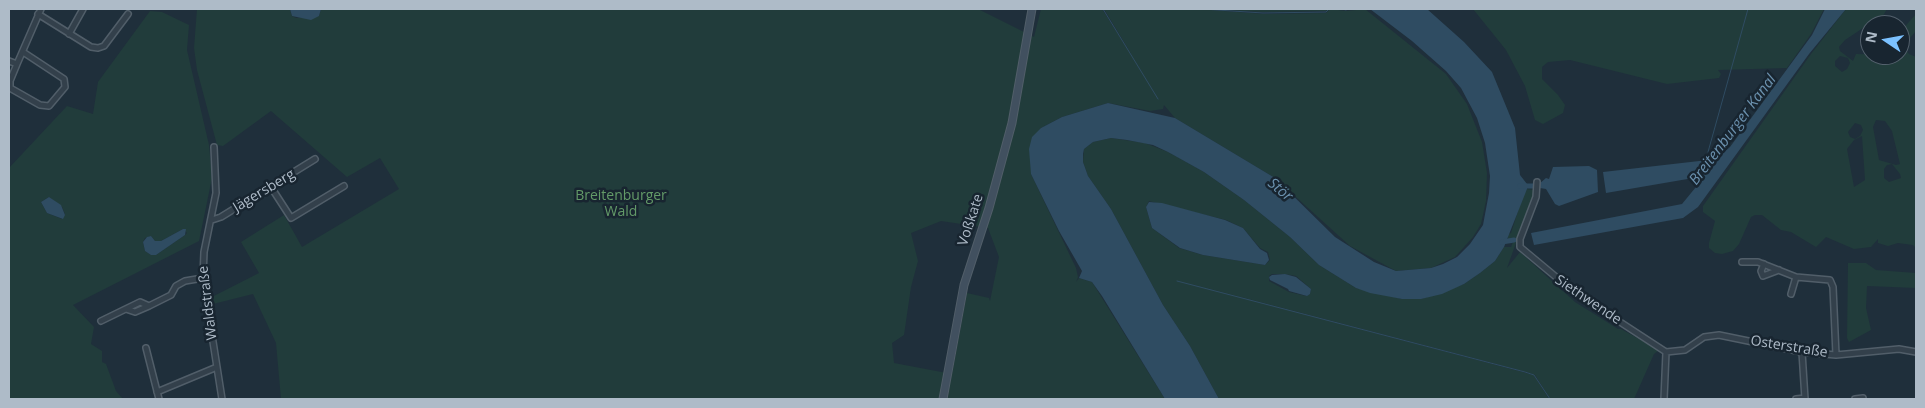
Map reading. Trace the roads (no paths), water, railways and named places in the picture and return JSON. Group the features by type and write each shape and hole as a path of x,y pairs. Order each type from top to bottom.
{"main road":[{"name":"Voßkate","path":"943,399 964,285 989,208 1012,123 1032,9"}],"street":[{"path":"70,34 83,9"},
{"path":"23,52 64,79 65,87 49,106 40,105 10,88 10,81 39,12 91,47 101,48 128,14"},
{"path":"9,61 17,64"},
{"name":"Waldstraße","path":"214,147 217,183 212,220 204,252 203,278 222,399"},
{"name":"Jägersberg","path":"212,220 221,217 315,160"},
{"name":"Siethwende","path":"1537,182 1537,189 1520,239 1522,250 1574,292 1666,352"},
{"path":"271,187 291,218 344,186"},
{"path":"1742,262 1764,264 1796,277 1830,280 1832,283 1836,354"},
{"path":"1764,264 1761,271 1764,276 1779,270"},
{"path":"1791,294 1796,277"},
{"path":"101,321 140,302 149,306 171,296 176,286 185,281 203,278"},
{"name":"Osterstraße","path":"1666,352 1685,350 1704,337 1719,335 1802,352 1836,354 1899,349 1916,352"},
{"path":"146,348 159,399"},
{"path":"1664,399 1666,352"},
{"path":"1796,399 1805,398 1802,352"},
{"path":"157,392 216,367"},
{"path":"1855,399 1863,398"}],"water":[{"path":"290,9 321,9 319,16 311,20 292,16"},
{"name":"Stör","path":"1370,9 1427,9 1464,42 1492,72 1515,128 1520,175 1527,184 1527,189 1504,247 1495,261 1480,273 1464,284 1442,294 1421,299 1402,299 1370,293 1356,288 1319,265 1290,237 1244,200 1204,172 1168,152 1153,145 1127,140 1111,138 1093,142 1084,149 1083,154 1083,162 1088,176 1111,209 1163,305 1190,346 1219,399 1165,399 1102,296 1092,282 1079,278 1082,271 1059,231 1031,174 1029,149 1032,137 1041,128 1062,117 1108,103 1175,118 1275,178 1335,237 1374,262 1396,271 1431,268 1443,264 1457,257 1470,244 1483,225 1490,176 1485,143 1477,118 1461,88 1446,71 1412,41"},
{"path":"1825,9 1846,9 1809,54 1698,207 1683,218 1534,245 1531,233 1682,204 1705,176 1606,193 1603,172 1708,160 1722,154 1730,147 1812,35"},
{"path":"1589,166 1597,170 1598,192 1559,206 1555,204 1546,189 1540,188 1539,184 1546,178 1549,179 1553,167"},
{"path":"49,197 61,205 65,215 63,219 47,213 41,202"},
{"path":"1149,202 1162,203 1225,220 1243,228 1260,249 1267,253 1269,260 1265,265 1203,255 1180,248 1152,228 1146,207"},
{"path":"186,229 185,235 156,255 151,255 145,251 143,242 147,237 151,236 155,241 161,241"},
{"path":"1285,274 1296,277 1311,289 1310,294 1307,296 1289,291 1270,280 1269,277"}],"waterway":[{"path":"1103,9 1158,99"},
{"path":"1202,9 1263,13 1326,12 1329,9"},
{"path":"1342,9 1346,10"},
{"name":"Breitenburger Kanal","path":"1708,152 1748,9"},
{"path":"1520,186 1539,186"},
{"path":"1502,242 1514,240"},
{"path":"1177,281 1525,372 1534,375 1550,399"}],"park label":[{"name":"Breitenburger Wald","path":"621,204"}]}
